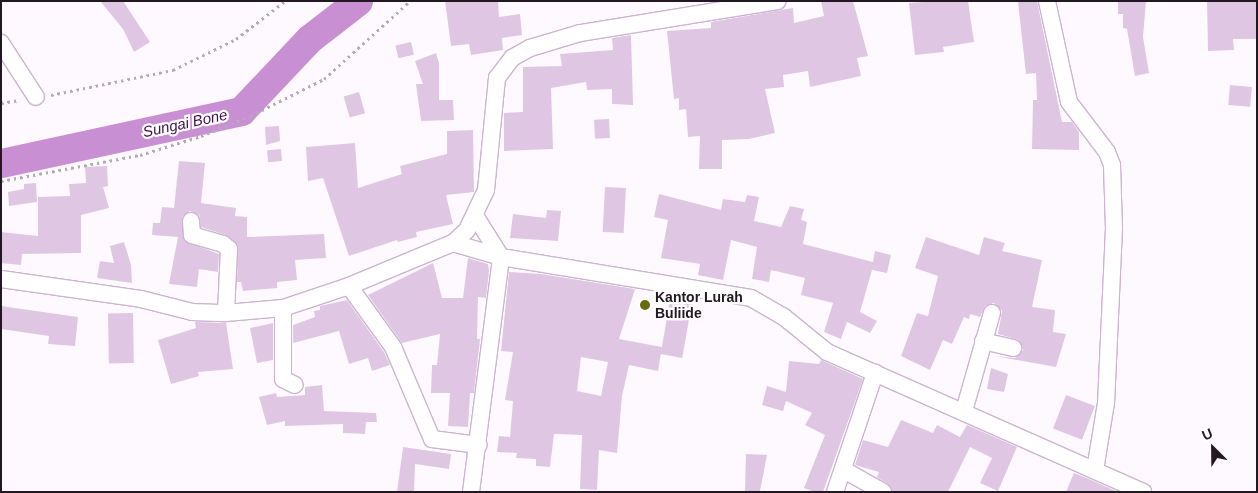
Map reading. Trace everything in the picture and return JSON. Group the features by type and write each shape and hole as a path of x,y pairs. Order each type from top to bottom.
{"street":[{"path":"1,279 141,299 192,312 226,313 283,308 349,286 454,244 476,217 486,190 498,78 512,58 530,48 580,32 777,1"},
{"path":"1047,1 1068,102 1108,152 1112,165 1114,228 1106,403 1094,470"},
{"path":"1,43 36,97"},
{"path":"471,492 479,445 501,257 476,217"},
{"path":"191,221 192,235 224,244 229,249 226,313"},
{"path":"454,244 501,257 751,298 784,317 827,352 964,411 1142,492"},
{"path":"349,286 393,347 432,439 479,445"},
{"path":"283,308 283,379 295,385"},
{"path":"964,411 992,313"},
{"path":"983,341 1013,348"},
{"path":"836,492 875,373"},
{"path":"844,470 883,492"}],"path":[{"path":"1,103 84,90 173,70 236,39 285,1"},
{"path":"1,181 140,155 201,136 250,116 324,79 410,1"}],"building":[{"path":"100,1 123,1 150,42 134,52 123,29"},
{"path":"445,1 498,1 499,17 520,14 522,35 502,38 503,50 471,55 469,44 451,46"},
{"path":"821,1 853,1 868,56 857,58 861,76 810,87 808,71 783,75 784,87 765,89 775,133 749,139 722,140 722,169 699,169 700,136 688,137 686,109 679,110 679,98 674,99 667,31 711,28 711,22 793,8 794,23 824,16"},
{"path":"968,1 974,42 943,47 944,52 915,55 909,3"},
{"path":"1037,1 1062,122 1072,122 1079,132 1079,150 1032,149 1033,100 1037,100 1036,73 1026,74 1018,2"},
{"path":"1118,1 1146,1 1143,37 1149,73 1135,76 1127,29 1123,28 1123,14 1118,14"},
{"path":"1207,1 1257,1 1257,39 1233,39 1234,50 1208,51"},
{"path":"631,35 633,105 612,104 612,89 587,90 586,82 551,88 553,149 504,151 504,113 523,112 523,67 562,66 560,54 613,50 612,38"},
{"path":"411,42 414,55 398,58 395,46"},
{"path":"436,53 439,63 439,100 453,100 454,120 421,121 416,84 423,84 415,61"},
{"path":"1230,85 1252,87 1250,107 1228,105"},
{"path":"359,92 365,113 350,118 344,96"},
{"path":"609,119 610,138 595,139 594,120"},
{"path":"279,126 280,141 266,145 265,127"},
{"path":"473,130 474,192 446,195 453,224 416,232 417,237 398,242 397,240 349,256 323,178 308,181 306,147 355,143 358,188 402,174 400,166 447,154 447,131"},
{"path":"281,149 282,161 268,162 267,150"},
{"path":"179,161 205,163 201,203 236,208 235,216 247,217 247,237 324,234 326,258 295,260 297,280 277,282 277,288 243,291 241,282 237,282 238,245 226,235 201,227 199,215 190,211 182,217 184,241 219,254 218,272 199,269 197,287 169,284 178,237 152,235 153,223 160,223 162,207 174,208"},
{"path":"107,166 108,186 103,187 109,208 81,215 81,253 22,254 21,265 1,263 1,232 38,236 38,197 70,196 69,184 86,183 85,167"},
{"path":"36,183 37,202 9,206 8,192 24,189 24,184"},
{"path":"605,187 626,188 624,233 603,232"},
{"path":"659,194 721,210 723,199 745,202 747,195 759,197 754,221 781,227 790,206 804,209 801,220 807,222 803,244 873,262 875,251 891,255 887,273 872,270 860,312 877,321 870,333 847,322 841,339 824,332 833,303 801,295 805,278 771,270 769,282 752,279 757,247 731,240 723,280 698,275 700,264 661,258 668,220 654,217"},
{"path":"547,210 561,211 558,241 510,238 513,214 546,218"},
{"path":"926,237 979,255 984,237 1005,243 1002,251 1042,260 1032,307 1055,310 1053,332 1066,334 1056,367 995,356 1015,358 1023,350 1019,340 998,334 1002,311 994,303 985,306 980,317 970,314 969,319 964,317 952,344 943,340 930,370 901,356 917,313 928,316 938,276 915,268"},
{"path":"124,242 131,265 132,283 97,278 100,261 114,263 110,246"},
{"path":"468,258 488,264 486,298 478,297 477,339 480,339 474,393 470,393 468,427 448,426 450,393 431,393 432,365 437,365 440,334 402,343 368,295 433,263 442,298 463,298"},
{"path":"509,272 541,274 635,289 619,339 662,347 658,371 629,365 622,396 617,453 599,450 597,490 580,489 582,435 554,434 550,467 536,466 536,459 516,458 517,453 497,452 499,436 510,437 513,401 505,400 513,352 501,351","holes":["581,357 608,362 601,396 577,391"]},
{"path":"671,295 693,299 682,358 661,354"},
{"path":"347,300 384,352 390,365 372,371 368,358 349,364 339,331 293,343 293,325 315,317 314,311 320,310 320,306"},
{"path":"1,306 78,317 75,346 48,344 49,336 1,329"},
{"path":"108,313 133,313 134,363 109,363"},
{"path":"195,322 226,323 233,369 198,372 199,376 171,384 158,340 196,328"},
{"path":"273,323 273,360 257,363 250,328"},
{"path":"821,360 863,379 823,492 814,492 804,488 825,435 805,425 812,413 786,401 783,411 762,405 767,386 786,392 789,361 819,364"},
{"path":"991,368 1008,374 1004,392 987,389"},
{"path":"322,385 324,411 376,413 377,422 366,422 365,434 343,433 343,424 285,426 285,421 267,425 259,397 276,393 277,397 305,395 305,387"},
{"path":"1066,395 1095,406 1082,440 1053,429"},
{"path":"901,420 933,433 937,425 960,437 967,425 1017,447 998,491 980,483 992,458 970,447 948,492 893,492 888,484 877,477 879,472 855,465 863,440 888,447"},
{"path":"403,447 451,454 449,469 415,464 414,492 397,492"},
{"path":"746,454 767,455 760,491 745,491"},
{"path":"1074,473 1089,479 1118,492 1066,492"}],"waterway":[{"name":"Sungai Bone","path":"1,163 241,111 309,39 358,1"}],"place":[{"name":"Kantor Lurah Buliide","path":"645,305"}]}
